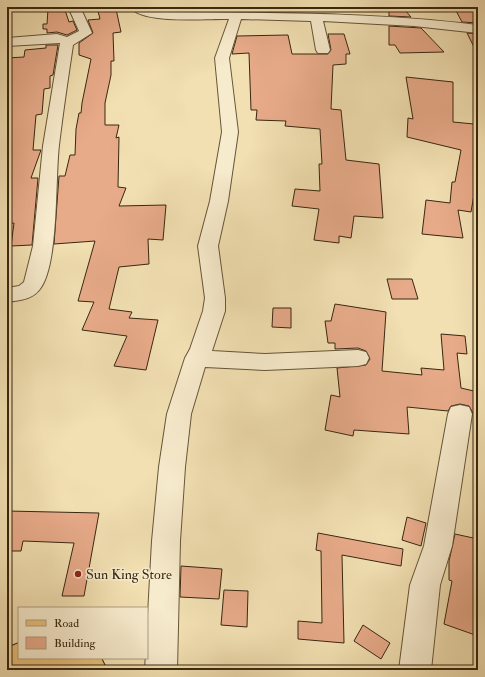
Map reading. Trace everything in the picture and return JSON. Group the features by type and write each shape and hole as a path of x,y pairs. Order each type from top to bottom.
{"main road":[{"path":"7,656 18,658"},
{"path":"25,659 91,670"}],"street":[{"path":"7,42 57,38 68,41 86,33 83,23 76,11 80,7"},
{"path":"136,7 144,13 154,15 322,18 454,25 478,29"},
{"path":"322,18 335,7"},
{"path":"161,670 166,541 172,467 179,414 196,358 201,350 214,312 215,298 209,263 208,246 219,201 230,132 222,58 236,16"},
{"path":"322,18 323,50"},
{"path":"7,295 25,292 32,286 43,246 52,146 66,45 68,41"},
{"path":"196,358 265,362 358,358"},
{"path":"415,670 425,585 438,546 460,414"}],"building":[{"path":"64,7 69,22 73,21 77,30 67,35 57,32 47,33 47,29 43,29 43,24 47,24 48,9"},
{"path":"454,7 478,7 478,23 462,22"},
{"path":"116,9 121,32 113,33 114,61 111,61 111,75 105,103 105,125 119,125 116,138 119,137 118,187 126,188 119,206 166,205 163,240 148,239 149,264 119,267 109,309 132,312 129,318 158,320 146,370 114,366 127,336 82,330 94,302 78,301 95,241 54,244 59,176 65,176 70,155 75,155 76,129 79,113 81,113 91,59 79,55 79,43 93,33 88,20 100,19 98,11"},
{"path":"389,9 404,9 411,17 389,16"},
{"path":"389,26 421,28 444,52 400,53 395,45 389,45"},
{"path":"467,33 478,34 478,55"},
{"path":"328,34 344,34 350,54 346,54 346,64 333,65 331,109 341,110 346,160 379,164 383,218 354,216 351,238 339,236 339,243 314,240 319,209 292,206 295,189 320,191 319,164 322,164 320,129 285,126 286,121 256,120 257,110 251,110 249,53 232,54 237,36 288,35 292,54 328,54 331,50"},
{"path":"46,45 58,45 53,75 50,76 50,88 44,89 42,114 36,115 33,150 41,150 31,178 38,178 32,245 11,246 14,223 7,224 7,58 24,57 25,50 46,48"},
{"path":"406,77 453,82 453,122 474,124 474,145 478,146 478,171 471,212 458,210 463,238 422,234 426,200 450,203 452,182 455,182 461,150 407,137 408,118 413,119"},
{"path":"387,279 412,279 418,299 392,299"},
{"path":"335,304 386,312 382,371 422,375 421,368 444,370 441,334 465,336 467,354 457,353 461,388 478,392 478,414 473,413 469,406 460,404 451,406 448,411 407,407 409,434 354,430 353,436 325,430 331,395 340,397 337,368 366,365 370,359 366,351 358,348 335,349 335,343 328,343 325,321 331,321"},
{"path":"273,308 291,308 291,328 272,327"},
{"name":"Sun King Store","path":"7,511 99,513 84,596 62,596 74,543 23,541 21,551 7,551"},
{"path":"407,517 426,523 421,546 402,540"},
{"path":"318,533 403,549 401,566 342,555 344,643 298,639 298,621 322,623 321,551 316,550"},
{"path":"455,534 478,539 478,636 444,624 452,581 449,580 449,561"},
{"path":"181,566 222,569 219,599 180,597"},
{"path":"224,590 248,591 247,627 221,625"},
{"path":"363,625 390,643 381,659 354,641"}],"place":[{"name":"Sun King Store","path":"78,574"}]}
